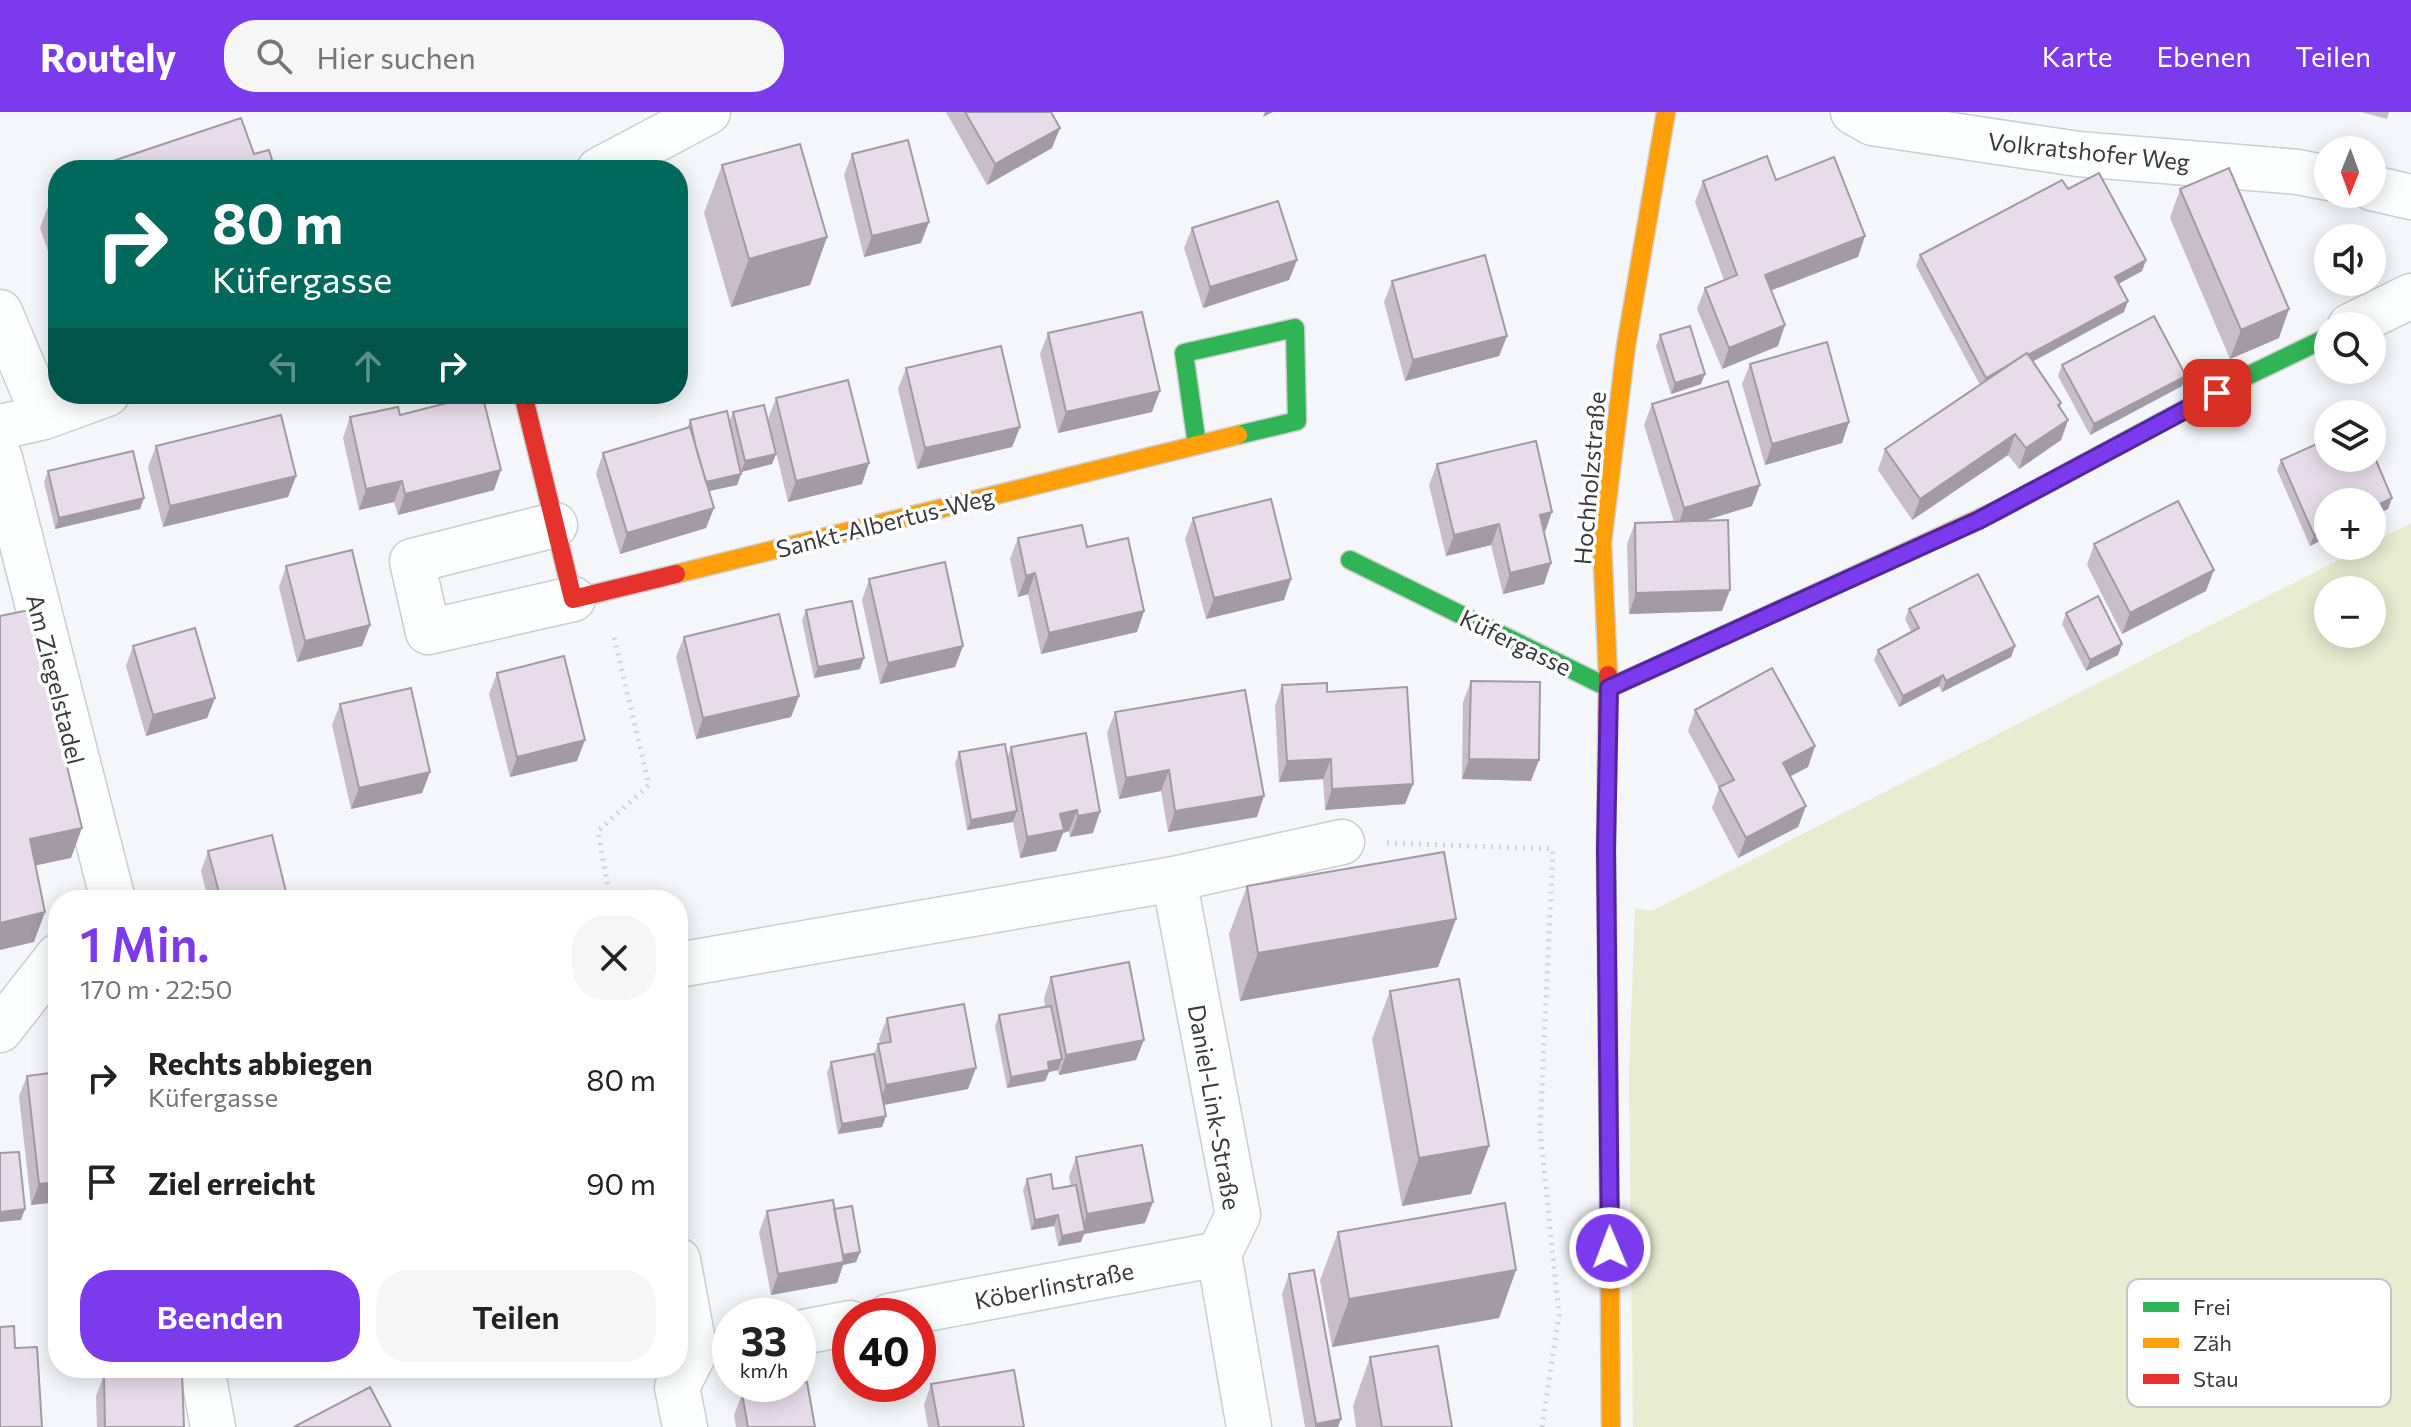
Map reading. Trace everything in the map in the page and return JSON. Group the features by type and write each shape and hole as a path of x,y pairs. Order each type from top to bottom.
{"street":[{"path":"618,160 708,112"},
{"name":"Hochholzstraße","path":"1611,1427 1606,849 1609,688 1602,543 1626,346 1666,112"},
{"name":"Volkratshofer Weg","path":"1853,112 1872,123 2078,154 2314,175"},
{"path":"2386,191 2411,197"},
{"path":"2378,312 2411,296"},
{"path":"0,312 44,417"},
{"name":"Sankt-Albertus-Weg","path":"555,525 412,561 428,632 1297,421 1295,328 1184,353 1197,445"},
{"path":"1609,688 1979,520 2243,378 2314,344"},
{"path":"0,427 44,417 80,404"},
{"path":"525,404 555,525 588,595"},
{"name":"Am Ziegelstadel","path":"0,458 110,890"},
{"name":"Küfergasse","path":"1350,560 1609,688"},
{"path":"688,963 1174,879 1342,842"},
{"name":"Daniel-Link-Straße","path":"1174,879 1238,1215 1219,1254"},
{"path":"0,1030 48,969"},
{"path":"1219,1254 1249,1427"},
{"name":"Köberlinstraße","path":"936,1307 1219,1254"},
{"path":"688,1286 712,1349 688,1375"},
{"path":"204,1378 213,1427"},
{"path":"685,1378 677,1387 685,1427"}],"path":[{"path":"588,595 649,785 598,831 608,890"},
{"path":"1342,842 1606,849"},
{"path":"1542,1427 1559,1315 1540,1130 1553,849"}],"green space":[{"path":"2411,523 2411,1427 1633,1427 1629,1076 1635,908 1652,911 2339,560 2386,560 2386,536"}],"building":[{"path":"965,112 1051,112 1060,128 995,164"},
{"path":"241,118 254,154 269,150 272,160 116,160"},
{"path":"908,140 929,222 872,236 852,154"},
{"path":"800,144 827,237 749,259 722,165"},
{"path":"1767,156 1776,180 1834,157 1865,236 1765,275 1785,325 1729,348 1705,288 1737,275 1703,181"},
{"path":"2229,168 2289,309 2241,330 2180,189"},
{"path":"2099,173 2146,260 2115,277 2128,301 2027,353 1986,378 1920,255 2062,180 2068,189"},
{"path":"1278,201 1297,260 1210,287 1192,228"},
{"path":"1485,255 1507,336 1413,360 1392,281"},
{"path":"1142,312 1160,391 1066,412 1048,333"},
{"path":"2154,316 2186,376 2094,424 2062,365"},
{"path":"1690,326 1705,374 1675,383 1660,335"},
{"path":"1827,342 1849,422 1772,444 1750,364"},
{"path":"1001,346 1020,427 925,448 906,368"},
{"path":"2027,353 2061,403 2058,405 2068,420 2026,448 2015,434 1920,499 1885,449"},
{"path":"848,380 869,463 796,481 776,398"},
{"path":"1728,381 1760,485 1684,508 1652,404"},
{"path":"443,404 484,404 501,470 405,494 402,481 366,489 350,417 398,407 400,415"},
{"path":"764,405 776,454 745,461 733,412"},
{"path":"727,411 741,474 706,482 690,420"},
{"path":"281,415 296,476 170,506 156,446"},
{"path":"690,427 714,508 627,533 603,453"},
{"path":"1536,441 1552,512 1540,515 1551,563 1510,573 1499,524 1454,535 1437,464"},
{"path":"2314,445 2314,472 2381,472 2392,498 2386,501 2386,488 2314,488 2314,535 2281,460"},
{"path":"133,451 144,498 59,518 48,471"},
{"path":"1271,499 1291,579 1214,598 1193,518"},
{"path":"2178,501 2214,570 2130,613 2094,544"},
{"path":"1728,520 1730,590 1636,593 1635,523"},
{"path":"1082,525 1087,547 1128,538 1144,611 1049,633 1035,573 1026,576 1018,538"},
{"path":"352,550 370,625 305,641 286,566"},
{"path":"945,562 963,646 888,663 869,579"},
{"path":"1978,574 2015,646 1946,681 1943,675 1903,696 1878,650 1919,628 1909,609"},
{"path":"2098,596 2122,644 2090,660 2066,613"},
{"path":"852,601 864,658 818,667 806,610"},
{"path":"29,610 82,828 30,839 45,912 0,923 0,616"},
{"path":"779,614 799,696 703,718 684,637"},
{"path":"195,628 215,698 153,715 133,646"},
{"path":"564,656 585,740 517,757 497,673"},
{"path":"1772,668 1815,746 1783,763 1806,806 1746,838 1719,787 1734,780 1695,710"},
{"path":"1471,681 1540,682 1539,760 1469,759"},
{"path":"1327,683 1327,692 1407,687 1413,784 1332,789 1331,759 1287,761 1282,685"},
{"path":"411,688 430,772 359,788 340,704"},
{"path":"1245,690 1264,796 1175,811 1169,770 1126,778 1115,712"},
{"path":"1086,733 1100,812 1078,816 1077,810 1060,814 1064,830 1027,837 1011,747"},
{"path":"1005,744 1017,811 971,820 959,752"},
{"path":"272,835 286,890 218,890 208,851"},
{"path":"1444,852 1456,919 1258,953 1247,886"},
{"path":"1129,962 1144,1040 1066,1055 1051,977"},
{"path":"1459,979 1489,1146 1419,1158 1390,991"},
{"path":"964,1004 976,1068 886,1085 878,1044 891,1042 887,1018"},
{"path":"1051,1006 1062,1059 1048,1062 1049,1070 1011,1077 999,1015"},
{"path":"874,1054 886,1116 842,1124 831,1062"},
{"path":"48,1073 48,1183 39,1184 27,1076"},
{"path":"1142,1145 1153,1202 1087,1214 1076,1157"},
{"path":"19,1152 25,1209 0,1212 0,1153"},
{"path":"1051,1174 1053,1189 1076,1185 1085,1231 1062,1236 1058,1215 1035,1220 1027,1179"},
{"path":"833,1200 844,1262 778,1274 767,1211"},
{"path":"1505,1203 1516,1270 1349,1299 1338,1232"},
{"path":"852,1206 860,1252 843,1255 834,1209"},
{"path":"1314,1270 1341,1419 1316,1424 1289,1274"},
{"path":"14,1326 15,1348 37,1347 42,1427 0,1427 0,1327"},
{"path":"1438,1346 1452,1427 1382,1427 1370,1357"},
{"path":"1014,1370 1024,1427 939,1427 934,1402 936,1383"},
{"path":"104,1378 182,1378 184,1427 105,1427"},
{"path":"370,1387 391,1427 294,1427"},
{"path":"743,1402 811,1402 815,1427 748,1427"}],"traffic: fast":[{"path":"1197,445 1184,353 1295,328 1297,421 1238,435"},
{"path":"2000,509 2243,378 2314,344"},
{"path":"1350,560 1609,688 1725,635"}],"traffic: slow":[{"path":"1608,675 1602,543 1626,346 1666,112"},
{"path":"676,574 1238,435"},
{"path":"1725,635 2000,509"},
{"path":"1608,1058 1611,1427"}],"traffic: jam":[{"path":"525,404 573,599 676,574"},
{"path":"1608,675 1608,1058"}],"route":[{"path":"1610,1248 1606,849 1609,688 1979,520 2217,393"}]}
